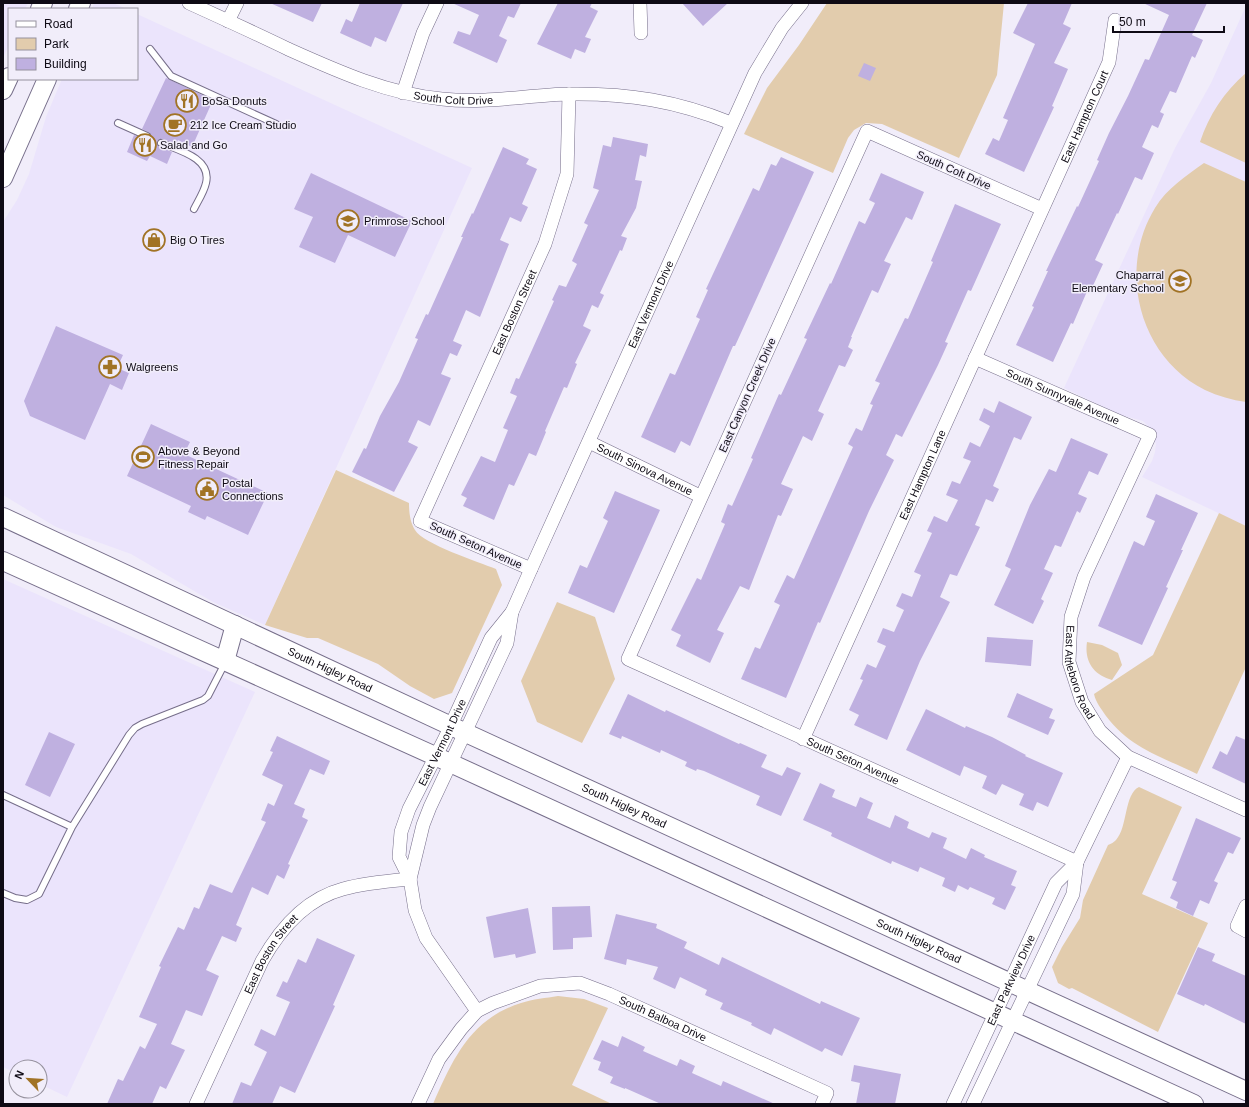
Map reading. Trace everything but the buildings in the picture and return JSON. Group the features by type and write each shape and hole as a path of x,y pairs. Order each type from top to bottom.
{"main road":[{"path":"3,90 8,79"},
{"path":"3,178 47,80"},
{"name":"South Higley Road","path":"3,517 458,730 1246,1091"},
{"path":"3,561 435,756 1194,1104"},
{"path":"225,661 235,625"}],"street":[{"name":"South Colt Drive","path":"189,3 338,71 402,93 443,100 489,101 569,94 637,96 699,110 731,123"},
{"path":"228,21 237,3"},
{"path":"402,93 423,33 437,3"},
{"path":"640,3 641,33"},
{"name":"East Vermont Drive","path":"477,1012 426,938 415,910 410,879 399,857 401,832 409,809 435,756 458,730 507,643 512,612 731,123 755,73 768,51 782,28 802,3"},
{"name":"East Hampton Court","path":"1042,209 1109,62 1114,20"},
{"name":"East Boston Street","path":"420,521 545,244 567,174 569,94"},
{"name":"South Colt Drive","path":"867,131 1042,209"},
{"name":"East Canyon Creek Drive","path":"628,660 700,496 867,131"},
{"name":"East Hampton Lane","path":"803,739 1042,209"},
{"name":"South Sunnyvale Avenue","path":"975,358 1150,435"},
{"name":"East Attleboro Road","path":"1150,435 1084,577 1070,617 1069,662 1082,702 1100,731 1128,757 1246,810"},
{"name":"South Sinova Avenue","path":"589,442 700,496"},
{"name":"South Seton Avenue","path":"420,521 531,569"},
{"name":"South Seton Avenue","path":"628,660 1078,862"},
{"name":"East Vermont Drive","path":"410,879 423,825 451,764 458,730"},
{"name":"East Parkview Drive","path":"972,1104 1073,894 1078,862 1128,757"},
{"name":"East Parkview Drive","path":"953,1104 994,1013 1056,883 1078,862"},
{"name":"East Boston Street","path":"196,1104 262,961 274,940 288,922 315,901 342,889 410,879"},
{"path":"1241,928 1246,906"},
{"name":"South Balboa Drive","path":"477,1012 493,1003 540,986 580,983 609,994 825,1099"},
{"path":"418,1104 439,1060 461,1029 477,1012"}],"lane":[{"path":"150,49 171,76 276,124"},
{"path":"118,123 147,136"},
{"path":"161,143 199,160 205,168 206,182 194,209"},
{"path":"3,893 14,898 27,900 33,899 39,894 72,828 134,728 203,700 208,696 225,661"},
{"path":"3,795 72,828"}],"shaded area":[{"path":"3,3 28,3 26,8 8,8 8,47 3,58"},
{"path":"94,3 113,3 125,8 92,8"},
{"name":"Chaparral Elementary School","path":"1246,6 1246,526 1142,477 1152,461 1155,452 1156,444 1151,429 1143,421 1121,415 1064,388 1175,148 1211,83"},
{"path":"138,14 472,168 265,625 213,602 131,554 56,527 3,495 3,222 17,200 29,174 46,117 62,80 138,80"},
{"path":"3,579 255,692 67,1097 48,1088 48,1059 8,1059 8,1069 3,1067"}],"green space":[{"path":"827,3 1004,3 997,75 959,158 882,124 866,123 854,130 848,138 833,173 744,134 767,88 799,45"},
{"path":"1246,73 1246,163 1200,142 1208,122 1218,104 1238,80"},
{"path":"1204,163 1246,182 1246,402 1225,398 1205,390 1182,375 1164,356 1150,334 1141,310 1137,284 1138,258 1144,232 1155,208 1165,194"},
{"path":"336,470 409,503 410,517 413,527 420,535 429,541 440,547 496,569 502,585 452,693 434,699 410,686 378,664 318,638 307,638 265,625"},
{"path":"1219,513 1246,526 1246,667 1197,774 1147,751 1125,736 1106,716 1097,703 1094,694 1153,655"},
{"path":"557,602 595,617 615,679 582,743 537,722 521,681"},
{"path":"1087,642 1102,645 1118,653 1122,665 1112,680 1100,675 1092,667 1087,656"},
{"path":"1139,787 1182,807 1142,894 1208,923 1158,1032 1072,988 1069,989 1058,983 1052,967 1062,947 1080,918 1083,900 1108,845 1115,841 1120,834 1128,803 1134,791"},
{"path":"558,996 584,999 608,1008 572,1085 612,1104 433,1104 456,1056 476,1030 503,1010 521,1003"}],"place":[{"name":"BoSa Donuts","path":"187,101"},
{"name":"212 Ice Cream Studio","path":"175,125"},
{"name":"Salad and Go","path":"145,145"},
{"name":"Primrose School","path":"348,221"},
{"name":"Big O Tires","path":"154,240"},
{"name":"Chaparral Elementary School","path":"1180,281"},
{"name":"Walgreens","path":"110,367"},
{"name":"Above & Beyond Fitness Repair","path":"143,457"},
{"name":"Postal Connections","path":"207,489"}]}
